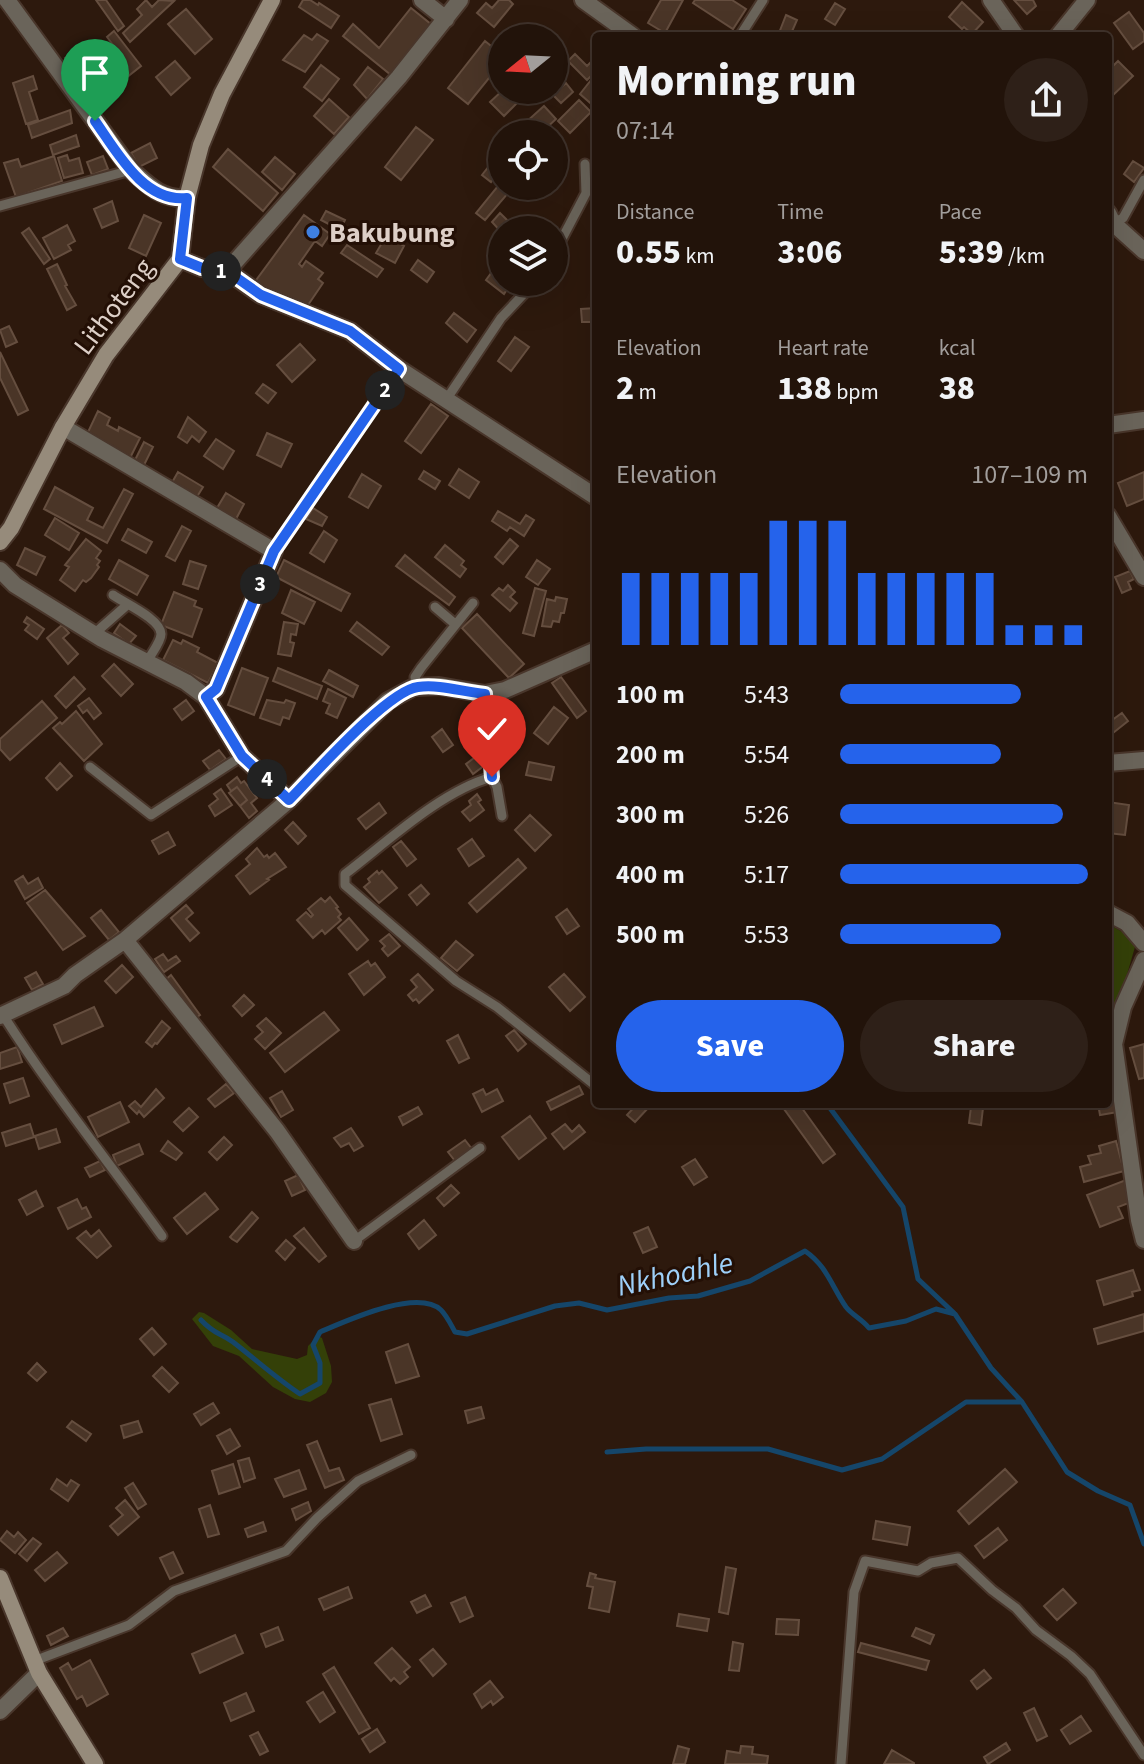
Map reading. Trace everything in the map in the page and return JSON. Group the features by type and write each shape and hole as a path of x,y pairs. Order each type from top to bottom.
{"main road":[{"name":"Lithoteng","path":"4,531 106,355 180,259 187,198 201,145 222,94 272,0"},
{"path":"0,1578 36,1667 95,1764"}],"street":[{"path":"7,0 131,170 158,193 174,199 187,198"},
{"path":"422,0 446,19"},
{"path":"227,271 399,77 460,0"},
{"path":"583,0 627,32"},
{"path":"991,0 1013,32"},
{"path":"1061,32 1087,0"},
{"path":"1112,219 1144,251"},
{"path":"180,259 202,268 227,271 261,295 350,331 399,369 592,494"},
{"path":"1112,424 1144,420"},
{"path":"63,427 274,551 216,689 206,697"},
{"path":"1112,523 1144,577"},
{"path":"0,570 15,585 94,634 186,682 206,697 242,756 289,800"},
{"path":"2,1016 64,986 125,940 289,800 388,701 417,687 439,686 485,694 505,690 592,652"},
{"path":"1112,763 1144,760"},
{"path":"1112,915 1127,923 1144,943"},
{"path":"125,940 277,1131 354,1241"},
{"path":"1144,960 1123,1007 1114,1044 1144,1240"},
{"path":"0,1711 36,1667"}],"lane":[{"path":"743,32 763,0"},
{"path":"568,227 586,193 585,164"},
{"path":"0,206 131,170"},
{"path":"1112,218 1123,218 1144,180"},
{"path":"446,400 501,318 522,296"},
{"path":"274,551 399,369"},
{"path":"113,595 155,622 161,630 161,636 147,662"},
{"path":"417,687 415,677 473,603"},
{"path":"94,634 127,605"},
{"path":"435,607 455,624"},
{"path":"485,694 492,777 502,816"},
{"path":"90,767 151,815 242,756"},
{"path":"492,777 472,783 425,814 345,874 345,885 456,981 497,1007 592,1083"},
{"path":"2,1016 43,1078 102,1152 162,1236"},
{"path":"354,1241 480,1148"},
{"path":"36,1667 129,1625 174,1591 286,1551 358,1481 411,1455"},
{"path":"841,1764 854,1592 865,1561 918,1571 931,1563 958,1558 1016,1608 1036,1630 1090,1674 1144,1755"}],"green space":[{"path":"1112,926 1137,940 1112,1012"},
{"path":"199,1312 231,1330 252,1349 297,1359 307,1355 308,1346 318,1336 322,1338 331,1366 332,1382 326,1393 310,1402 295,1399 273,1387 239,1356 213,1346 192,1319"}],"building":[{"path":"96,0 106,0 124,26 118,31"},
{"path":"146,0 152,7 159,0 174,1 130,42 123,33 142,15 137,9"},
{"path":"303,0 319,3 339,16 331,28 299,7"},
{"path":"499,0 509,0 513,4 496,24 490,24 477,13 486,3 492,8"},
{"path":"661,0 683,0 666,32 648,23"},
{"path":"695,0 732,0 746,9 733,29 693,3"},
{"path":"1014,0 1033,0 1036,6 1027,14"},
{"path":"962,2 983,22 974,32 970,32 949,17"},
{"path":"835,3 845,9 835,25 825,19"},
{"path":"411,8 432,25 391,75 343,36 353,24 379,48"},
{"path":"186,9 212,39 195,54 168,24"},
{"path":"1129,12 1144,33 1144,41 1133,49 1114,23"},
{"path":"786,15 797,20 792,32 779,32"},
{"path":"114,31 141,66 93,104 85,94 126,62 107,37"},
{"path":"317,34 328,41 305,72 283,60 304,35 312,40"},
{"path":"485,41 488,43 488,79 468,104 448,88"},
{"path":"91,45 101,65 74,78 65,58"},
{"path":"575,54 587,66 592,61 592,75 587,80 568,61"},
{"path":"175,61 190,78 171,95 156,77"},
{"path":"1118,61 1133,76 1112,96 1112,67"},
{"path":"321,65 339,79 322,101 304,87"},
{"path":"368,67 383,79 367,99 354,85"},
{"path":"33,76 37,89 29,92 38,120 26,124 13,83"},
{"path":"592,79 592,104 580,94"},
{"path":"329,99 349,117 334,134 314,116"},
{"path":"579,100 591,112 570,133 568,120 559,120"},
{"path":"492,104 516,104 504,116"},
{"path":"544,106 556,119 555,120 528,120"},
{"path":"70,110 72,123 32,138 28,125"},
{"path":"416,127 433,140 401,180 385,167"},
{"path":"76,135 79,146 53,155 50,145"},
{"path":"150,143 157,158 139,167 131,153"},
{"path":"228,149 278,193 263,211 213,167"},
{"path":"67,155 69,161 79,158 83,173 64,178 58,158"},
{"path":"54,156 62,181 16,197 4,163 18,159 21,167"},
{"path":"103,156 108,169 92,175 87,162"},
{"path":"275,157 295,174 282,190 262,172"},
{"path":"1133,161 1144,168 1134,182 1124,174"},
{"path":"488,198 502,200 485,220 476,213"},
{"path":"112,201 118,221 102,228 94,209"},
{"path":"326,211 345,220 340,230 321,220"},
{"path":"144,215 161,223 146,256 129,248"},
{"path":"304,215 330,234 322,246 315,241 299,264 302,267 306,261 323,273 318,279 323,283 308,305 277,292 274,297 254,283"},
{"path":"67,225 75,241 68,245 71,250 54,259 43,238"},
{"path":"29,228 50,259 44,264 22,233"},
{"path":"386,236 404,246 395,263 376,253"},
{"path":"347,245 383,269 377,277 341,253"},
{"path":"418,260 434,272 427,282 411,270"},
{"path":"57,264 76,305 67,310 47,269"},
{"path":"592,308 592,322 582,322 581,309"},
{"path":"454,313 476,330 467,342 446,323"},
{"path":"9,326 17,342 6,347 0,330"},
{"path":"89,326 102,335 96,343 83,334"},
{"path":"515,337 529,347 511,371 498,361"},
{"path":"300,344 315,360 292,382 277,365"},
{"path":"0,352 28,410 18,415 0,378"},
{"path":"263,384 276,393 268,403 256,393"},
{"path":"431,404 448,416 421,453 405,441"},
{"path":"98,411 110,418 107,425 118,431 119,427 140,438 130,458 88,432"},
{"path":"188,417 206,432 199,442 192,436 187,443 178,437"},
{"path":"267,433 292,444 281,467 257,455"},
{"path":"216,439 234,451 223,469 204,456"},
{"path":"144,442 153,447 143,467 134,462"},
{"path":"459,469 479,482 469,498 449,485"},
{"path":"424,471 440,481 435,489 419,479"},
{"path":"178,472 203,487 195,500 170,486"},
{"path":"1144,472 1144,499 1127,506 1118,483"},
{"path":"362,474 381,486 368,508 349,497"},
{"path":"55,487 93,508 87,520 103,528 124,489 133,494 107,543 44,509"},
{"path":"226,493 244,504 236,519 217,508"},
{"path":"313,508 327,517 322,526 306,519"},
{"path":"498,511 520,524 526,515 534,520 524,536 510,527 507,531 492,521"},
{"path":"55,518 79,533 69,550 45,535"},
{"path":"182,526 191,531 175,561 166,556"},
{"path":"128,529 152,542 146,553 122,540"},
{"path":"324,531 337,540 324,562 310,553"},
{"path":"86,539 101,551 96,558 100,561 99,567 75,591 60,580 69,567 65,565"},
{"path":"510,539 518,546 503,564 495,557"},
{"path":"445,545 464,561 461,565 466,569 460,577 435,557"},
{"path":"25,548 45,557 36,575 17,565"},
{"path":"405,555 455,597 449,605 396,566"},
{"path":"119,560 148,576 137,595 109,579"},
{"path":"284,560 350,594 341,611 276,577"},
{"path":"537,560 550,569 538,585 526,577"},
{"path":"190,561 206,566 198,589 183,584"},
{"path":"1130,571 1134,579 1128,582 1131,589 1122,593 1115,577"},
{"path":"508,585 515,592 510,597 517,603 510,611 492,595 499,588 503,591"},
{"path":"535,588 546,591 534,636 523,633"},
{"path":"291,590 315,602 304,624 282,613"},
{"path":"174,592 196,601 194,606 202,609 192,637 161,625"},
{"path":"556,597 567,599 564,613 561,613 559,622 553,621 551,627 542,626 547,599 555,601"},
{"path":"477,614 524,664 509,678 462,628"},
{"path":"27,617 44,629 37,639 25,630 29,625 24,622"},
{"path":"284,622 298,624 296,635 291,634 290,642 294,643 291,656 278,654"},
{"path":"357,622 389,647 382,655 350,631"},
{"path":"120,624 136,636 129,644 114,633"},
{"path":"62,625 69,633 63,638 78,654 68,664 47,638"},
{"path":"173,640 181,644 183,640 199,648 197,652 218,663 208,683 163,660"},
{"path":"114,664 133,684 121,696 102,676"},
{"path":"242,668 268,678 254,715 228,705"},
{"path":"278,668 322,686 317,699 273,681"},
{"path":"329,670 358,686 353,697 323,681"},
{"path":"74,677 85,689 66,708 55,696"},
{"path":"561,677 586,711 577,718 552,683"},
{"path":"328,689 346,698 337,718 326,713 330,704 323,701"},
{"path":"89,698 101,713 94,719 87,710 83,713 78,706"},
{"path":"186,700 194,711 182,720 174,709"},
{"path":"267,700 295,703 289,719 283,717 280,725 260,718"},
{"path":"42,701 57,718 10,760 0,749 0,739"},
{"path":"554,707 568,718 548,744 534,733"},
{"path":"76,711 102,744 84,761 53,728"},
{"path":"1122,713 1128,721 1113,733 1112,720"},
{"path":"442,729 453,745 443,752 432,737"},
{"path":"219,750 226,759 210,770 203,761"},
{"path":"478,755 485,765 473,774 466,764"},
{"path":"529,762 554,767 551,780 526,775"},
{"path":"60,763 72,776 57,790 46,778"},
{"path":"237,777 257,798 251,803 257,811 249,818 240,806 247,800 237,787 231,791 227,785"},
{"path":"237,787 247,800 240,806 229,793"},
{"path":"221,789 232,805 215,816 209,806 218,799 214,794"},
{"path":"477,794 484,810 470,821 462,812 471,805 469,801"},
{"path":"379,803 386,813 366,829 358,819"},
{"path":"1112,803 1129,805 1125,835 1112,833"},
{"path":"530,815 551,835 535,851 515,830"},
{"path":"293,822 306,836 298,844 285,830"},
{"path":"168,832 175,845 159,854 152,841"},
{"path":"472,839 484,856 469,866 458,849"},
{"path":"401,841 416,859 407,866 393,847"},
{"path":"257,848 264,857 267,855 269,858 275,853 286,867 250,894 236,876 250,864 246,859"},
{"path":"518,859 526,868 477,912 469,903"},
{"path":"377,871 379,874 382,871 397,888 379,903 364,887"},
{"path":"23,876 28,884 38,878 43,888 25,899 15,881"},
{"path":"421,885 429,894 417,905 409,895"},
{"path":"45,890 85,936 63,950 27,903"},
{"path":"330,897 338,907 341,920 325,934 322,930 313,938 297,920 306,912 311,917 313,915 308,909 321,898 325,902"},
{"path":"186,905 193,913 186,919 199,933 190,941 171,918"},
{"path":"567,909 579,926 567,934 556,917"},
{"path":"101,910 119,932 109,940 91,918"},
{"path":"349,918 368,940 357,950 338,928"},
{"path":"389,934 400,946 388,956 380,941"},
{"path":"456,941 473,955 457,971 441,958"},
{"path":"163,954 168,961 176,956 180,961 164,972 155,959"},
{"path":"368,961 371,966 375,963 385,977 364,995 349,974"},
{"path":"122,965 133,977 116,993 105,981"},
{"path":"36,972 43,984 32,990 25,978"},
{"path":"418,974 433,990 419,1003 408,995 417,987 411,980"},
{"path":"564,974 585,997 570,1011 549,987"},
{"path":"171,975 200,1015 193,1020 164,981"},
{"path":"244,995 254,1005 242,1016 233,1006"},
{"path":"94,1007 103,1026 62,1044 54,1025"},
{"path":"324,1012 339,1030 285,1072 270,1053"},
{"path":"266,1018 281,1033 265,1049 255,1039 263,1032 257,1026"},
{"path":"162,1021 170,1028 152,1047 146,1042"},
{"path":"514,1030 526,1044 518,1051 506,1036"},
{"path":"458,1035 469,1058 459,1063 447,1041"},
{"path":"1144,1044 1144,1078 1139,1079 1130,1048"},
{"path":"17,1047 22,1062 0,1069 0,1053"},
{"path":"1112,1067 1118,1112 1100,1115 1099,1108 1112,1108"},
{"path":"23,1078 29,1096 10,1103 4,1084"},
{"path":"226,1084 234,1093 215,1107 208,1099"},
{"path":"579,1086 583,1094 551,1110 547,1102"},
{"path":"156,1089 164,1098 144,1117 129,1106 135,1101 141,1107"},
{"path":"483,1089 486,1095 497,1089 503,1101 482,1112 473,1094"},
{"path":"282,1091 293,1110 281,1117 270,1098"},
{"path":"120,1102 129,1122 98,1137 88,1117"},
{"path":"418,1107 422,1114 403,1125 399,1117"},
{"path":"189,1108 198,1117 183,1131 174,1122"},
{"path":"633,1108 648,1108 635,1122 627,1115"},
{"path":"802,1108 835,1154 823,1163 784,1109"},
{"path":"971,1108 983,1108 981,1125 969,1123"},
{"path":"530,1116 546,1138 519,1159 502,1137"},
{"path":"30,1124 34,1137 6,1146 2,1133"},
{"path":"565,1124 572,1132 579,1125 585,1132 564,1149 552,1134"},
{"path":"351,1128 363,1146 354,1151 349,1143 341,1147 334,1138"},
{"path":"56,1129 60,1142 39,1149 35,1136"},
{"path":"224,1137 232,1145 217,1160 209,1152"},
{"path":"465,1140 472,1149 455,1161 448,1152"},
{"path":"168,1141 182,1153 176,1160 161,1151"},
{"path":"1116,1141 1124,1171 1084,1182 1080,1167 1091,1164 1088,1156 1101,1153 1099,1146"},
{"path":"139,1144 143,1154 117,1166 113,1155"},
{"path":"695,1159 707,1177 694,1185 682,1167"},
{"path":"100,1161 105,1170 90,1177 85,1168"},
{"path":"298,1175 305,1190 292,1196 285,1181"},
{"path":"1126,1180 1134,1201 1118,1207 1123,1218 1100,1227 1087,1195"},
{"path":"451,1185 459,1193 444,1206 437,1198"},
{"path":"36,1191 43,1206 27,1215 19,1200"},
{"path":"205,1193 218,1209 187,1234 174,1218"},
{"path":"77,1199 91,1217 68,1229 58,1208"},
{"path":"252,1212 258,1218 237,1242 232,1239 230,1237"},
{"path":"424,1220 436,1235 419,1249 408,1234"},
{"path":"648,1227 657,1247 643,1253 634,1233"},
{"path":"304,1228 326,1256 319,1262 294,1236"},
{"path":"99,1230 111,1246 97,1258 77,1238 86,1231 91,1237"},
{"path":"286,1240 295,1248 285,1260 276,1251"},
{"path":"1133,1270 1140,1290 1132,1292 1133,1296 1104,1305 1097,1281"},
{"path":"1144,1314 1144,1331 1098,1344 1094,1329"},
{"path":"152,1328 166,1344 154,1355 140,1339"},
{"path":"408,1344 419,1376 396,1383 386,1352"},
{"path":"37,1363 46,1372 37,1381 28,1373"},
{"path":"162,1367 178,1383 169,1392 153,1376"},
{"path":"391,1399 402,1434 381,1441 369,1405"},
{"path":"213,1403 219,1413 201,1425 194,1414"},
{"path":"481,1407 484,1418 468,1423 465,1411"},
{"path":"72,1421 91,1434 86,1441 67,1427"},
{"path":"138,1421 142,1432 124,1438 121,1426"},
{"path":"230,1429 240,1446 227,1454 217,1436"},
{"path":"317,1441 329,1471 339,1468 344,1480 325,1488 307,1445"},
{"path":"249,1458 255,1478 244,1482 238,1461"},
{"path":"233,1464 240,1487 219,1494 212,1471"},
{"path":"1005,1469 1017,1482 969,1524 958,1511"},
{"path":"299,1470 306,1489 284,1497 275,1479"},
{"path":"57,1479 67,1486 71,1480 79,1485 68,1501 51,1489"},
{"path":"133,1483 146,1504 138,1509 125,1488"},
{"path":"125,1500 139,1517 118,1535 110,1526 123,1515 116,1508"},
{"path":"308,1502 311,1511 296,1520 292,1509"},
{"path":"210,1505 219,1534 208,1537 199,1509"},
{"path":"876,1521 910,1527 907,1545 873,1539"},
{"path":"263,1522 266,1531 248,1537 245,1529"},
{"path":"998,1528 1007,1540 984,1558 975,1546"},
{"path":"7,1531 14,1537 18,1532 26,1540 15,1553 0,1540"},
{"path":"33,1538 41,1544 27,1561 19,1554"},
{"path":"57,1552 67,1563 45,1581 35,1570"},
{"path":"173,1552 183,1573 170,1579 160,1558"},
{"path":"726,1567 736,1569 728,1614 719,1612"},
{"path":"590,1573 596,1575 595,1578 615,1582 609,1612 589,1608 593,1587 587,1586"},
{"path":"348,1587 352,1598 324,1610 319,1599"},
{"path":"1063,1589 1076,1603 1057,1620 1044,1606"},
{"path":"425,1595 431,1606 417,1613 411,1602"},
{"path":"465,1597 473,1616 460,1622 451,1603"},
{"path":"679,1614 709,1619 707,1631 677,1626"},
{"path":"777,1619 799,1620 798,1635 776,1634"},
{"path":"278,1627 283,1640 266,1647 261,1634"},
{"path":"63,1628 68,1636 51,1645 47,1636"},
{"path":"916,1628 934,1635 930,1644 912,1636"},
{"path":"235,1635 243,1653 200,1673 192,1654"},
{"path":"733,1642 743,1644 739,1671 729,1670"},
{"path":"861,1643 929,1661 926,1670 858,1652"},
{"path":"392,1648 410,1667 404,1672 408,1677 400,1684 394,1678 391,1681 375,1663"},
{"path":"433,1649 446,1664 433,1676 420,1660"},
{"path":"90,1660 108,1694 87,1706 82,1696 77,1699 60,1668 68,1663 72,1670"},
{"path":"334,1667 370,1728 359,1734 323,1674"},
{"path":"984,1670 991,1678 977,1689 971,1681"},
{"path":"490,1681 503,1697 493,1705 491,1701 482,1708 474,1694"},
{"path":"323,1692 335,1712 320,1722 307,1702"},
{"path":"246,1693 254,1711 231,1721 224,1703"},
{"path":"1034,1708 1047,1736 1037,1741 1024,1713"},
{"path":"1081,1716 1091,1731 1070,1744 1061,1730"},
{"path":"377,1729 385,1742 370,1752 362,1739"},
{"path":"258,1732 268,1751 260,1755 250,1736"},
{"path":"1006,1743 1010,1750 988,1764 984,1757"},
{"path":"678,1746 689,1749 685,1764 673,1764"},
{"path":"741,1746 753,1747 752,1754 768,1756 767,1764 725,1764 727,1751 740,1753"},
{"path":"892,1750 914,1763 914,1764 884,1764"}],"waterway":[{"path":"830,1108 903,1207 918,1279 954,1313"},
{"name":"Nkhoahle","path":"201,1320 300,1394 320,1383 320,1363 313,1345 320,1332 381,1309 399,1304 430,1304 443,1312 455,1332 467,1334 555,1306 579,1303 607,1310 669,1298 698,1296 750,1281 805,1251 824,1270 846,1307 869,1328 906,1321 936,1309 955,1314 991,1368 1022,1402 1067,1472 1098,1491 1130,1505 1144,1544"},
{"path":"607,1452 768,1449 842,1470 882,1459 966,1402 1020,1402"}],"place":[{"name":"Bakubung","path":"313,232"}],"route":[{"path":"95,121 131,170 158,193 174,199 187,198 180,259 202,268 227,271 261,295 350,331 399,369 274,551 216,689 206,697 242,756 289,800 388,701 414,687 439,686 485,694 492,777"}]}
